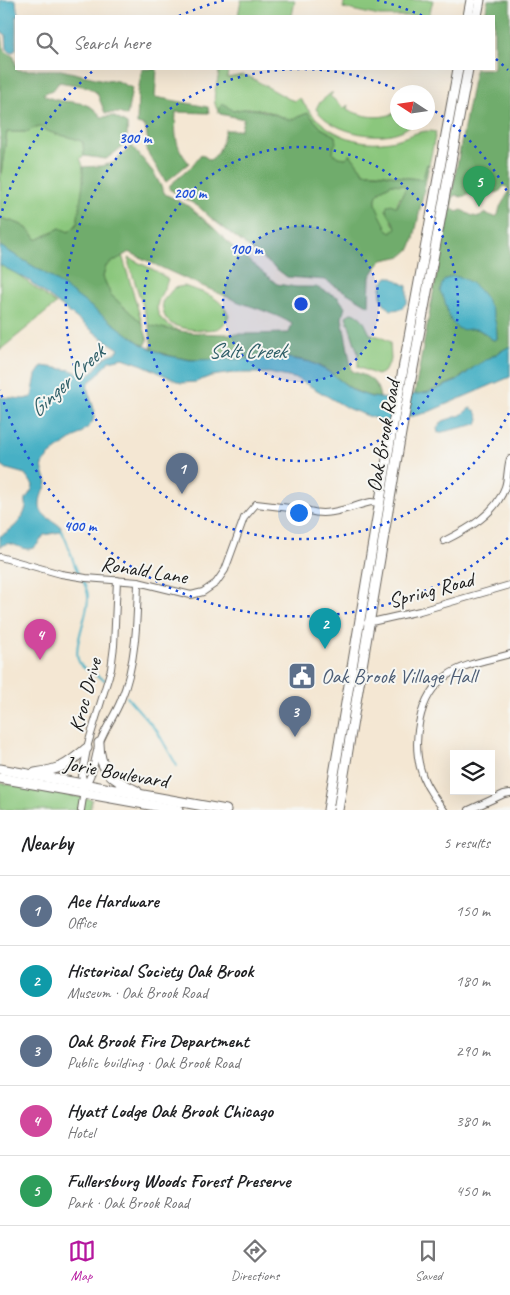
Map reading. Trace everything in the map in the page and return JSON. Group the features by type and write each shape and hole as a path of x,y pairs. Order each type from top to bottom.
{"main road":[{"path":"468,15 471,0"},
{"path":"478,15 480,0"},
{"name":"Oak Brook Road","path":"338,810 365,622 379,503 458,70"},
{"name":"Oak Brook Road","path":"327,807 365,622 468,70"},
{"path":"99,743 99,754 102,764 108,773 118,781 149,796"},
{"path":"27,774 60,768 76,759 87,748"},
{"name":"Jorie Boulevard","path":"0,769 178,810"},
{"name":"Jorie Boulevard","path":"0,778 149,796 204,808 226,810"}],"street":[{"path":"444,541 476,522 495,505 505,486 510,459"},
{"name":"Ronald Lane","path":"0,557 77,577 138,582 191,595 203,592 216,583 225,570 244,518 256,504 290,508 298,506 307,512 319,514 371,502 379,503"},
{"name":"Kroc Drive","path":"84,789 82,776 87,748 112,669 117,580"},
{"name":"Kroc Drive","path":"84,789 91,778 99,743 121,700 130,669 135,639 138,582"},
{"name":"Spring Road","path":"365,622 420,611 510,585"},
{"path":"444,810 428,787 420,766 419,730 426,700 436,684 454,671 510,654"},
{"path":"81,810 84,789"},
{"path":"470,810 510,793"}],"green space":[{"path":"241,0 295,0 292,15 238,15"},
{"path":"345,0 433,0 429,15 374,15 343,8"},
{"path":"488,0 510,0 510,346 474,367 457,380 414,396 475,70 495,70 495,15 485,15","holes":["504,186 507,187 509,192 500,207 498,215 495,217 484,213 480,217 475,216 462,210 457,212 451,208 455,195 461,197 481,192 488,188 493,193 499,192","444,296 484,297 494,319 497,339 493,340 478,329 474,329 448,314"]},
{"path":"0,34 4,50 14,57 15,70 61,70 104,80 117,81 132,88 127,116 119,113 105,113 97,93 88,87 59,82 54,89 43,94 57,100 81,103 95,110 101,117 113,116 127,124 127,137 123,145 106,159 84,156 83,142 50,132 41,127 33,128 29,132 7,132 0,180"},
{"path":"142,70 157,70 155,97 208,107 209,113 176,112 176,139 180,151 189,163 166,182 146,150 148,141 145,126 137,124 138,92"},
{"path":"219,70 228,70 227,78 242,75 248,76 289,99 295,101 300,98 318,120 340,135 353,139 381,142 425,131 436,132 429,165 427,164 423,179 379,173 364,173 350,154 346,158 338,157 333,153 335,136 321,128 308,113 290,120 264,110 249,108 234,111 219,108 220,114 214,97"},
{"path":"333,93 330,96 344,108 348,105 347,109 365,116 378,117 390,114 390,130 403,130 389,134 375,135 347,130 334,125 324,118 316,109 319,103"},
{"path":"223,103 233,111 255,109 290,120 308,113 321,128 335,136 336,143 333,153 338,157 346,158 350,154 364,173 423,179 427,164 429,165 414,239 410,249 402,256 383,260 377,266 370,277 369,306 325,280 287,277 199,207 169,189 170,185 191,167 201,154 210,160 217,154 225,130 240,130 244,119 220,114 219,108","holes":["392,184 406,187 397,207 391,204 387,206 386,210 396,227 392,233 388,231 378,211 376,199 383,189"]},
{"path":"41,127 83,142 84,156 80,158 83,165 84,182 77,225 68,232 60,228 37,240 26,227 0,218 0,180 7,132 29,132 33,128"},
{"path":"132,146 154,173 165,194 187,205 277,284 296,287 316,287 338,297 345,307 342,318 352,371 371,380 377,387 380,398 369,396 350,388 328,371 303,360 282,358 202,360 176,357 152,349 149,325 201,333 236,334 289,333 292,324 197,284 129,252 106,266 103,277 111,295 142,323 148,340 145,346 122,331 51,277 0,246 0,218 21,225 37,240 60,228 69,232 77,224 83,183 83,167 113,163"},
{"path":"392,184 406,187 405,192 399,199 391,221 396,227 392,233 388,232 381,218 376,205 376,199 383,189"},
{"path":"122,255 142,323 111,295 103,277 106,266"},
{"path":"129,258 168,279 157,310 166,323 182,332 149,325 129,264"},
{"path":"0,263 7,266 56,304 0,350"},
{"path":"184,286 204,293 221,303 229,316 225,323 219,328 200,330 178,326 168,321 164,314 162,302 174,288"},
{"path":"351,313 361,318 370,334 390,342 391,360 384,372 377,375 358,367 358,353 346,316"},
{"path":"0,783 92,799 90,810 0,810"}],"water":[{"path":"0,0 16,0 17,10 20,15 15,15 15,51 11,53 7,49 6,35 0,31"},
{"name":"Ginger Creek","path":"0,246 51,277 141,344 165,355 190,360 287,358 310,362 329,372 354,391 371,397 389,399 429,392 457,381 474,367 510,346 510,377 426,413 385,422 349,409 298,379 269,373 233,373 211,376 196,382 181,383 123,358 109,361 98,375 88,383 94,408 94,419 91,424 87,429 51,454 43,464 47,483 41,497 40,508 45,515 61,527 60,532 44,535 33,548 24,549 12,544 4,544 0,547 0,536 13,528 25,512 26,499 33,485 25,474 7,469 0,464 0,397 24,399 32,397 36,375 42,366 70,370 87,376 106,357 116,353 119,349 99,336 28,280 0,265"},
{"path":"453,276 472,283 486,299 491,308 497,329 497,339 493,340 478,330 460,329 451,321 440,292 444,281"},
{"path":"387,277 391,277 407,286 407,302 401,309 391,310 382,299 381,290"},
{"path":"470,408 476,411 479,419 477,424 438,433 437,428 443,421 461,415"}],"waterway":[{"path":"61,530 79,575"},
{"path":"82,579 88,597 78,643 78,659 86,669 105,680"},
{"path":"127,697 157,731 177,766"}],"place":[{"name":"Fullersburg Woods Forest Preserve","path":"479,207"},
{"name":"Ace Hardware","path":"182,494"},
{"name":"Historical Society Oak Brook","path":"325,649"},
{"name":"Hyatt Lodge Oak Brook Chicago","path":"40,660"},
{"name":"Oak Brook Village Hall","path":"302,676"},
{"name":"Oak Brook Fire Department","path":"295,737"}],"water label":[{"name":"Salt Creek","path":"247,351"}]}
